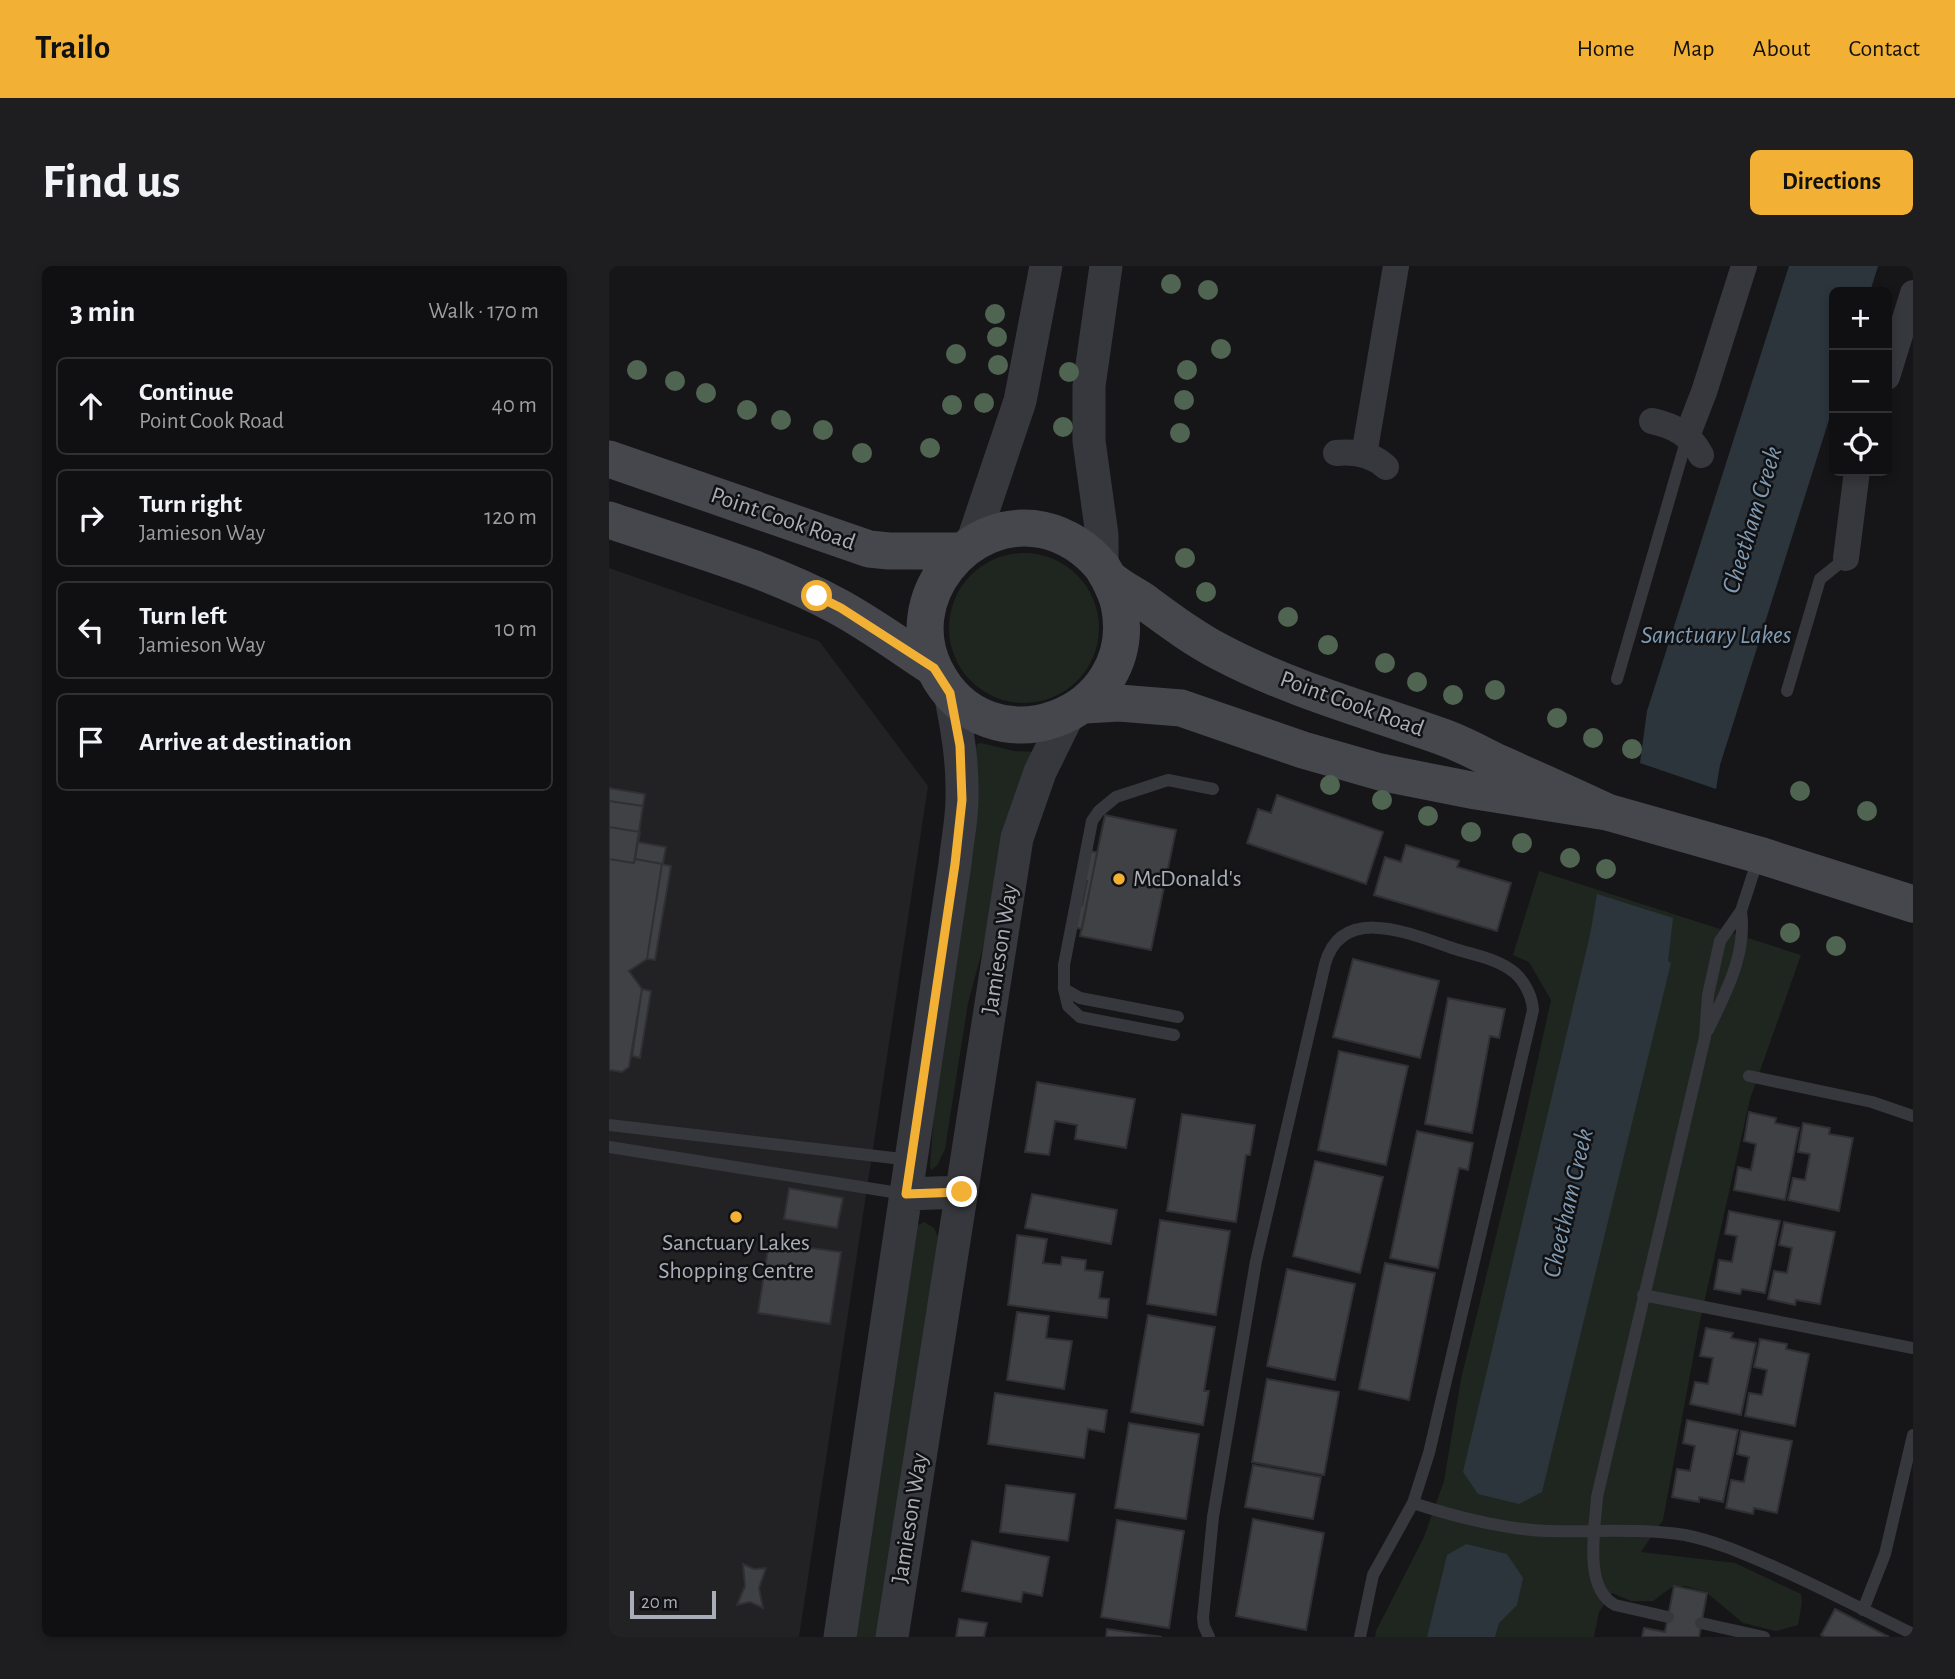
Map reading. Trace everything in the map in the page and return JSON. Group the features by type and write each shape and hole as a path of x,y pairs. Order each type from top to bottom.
{"main road":[{"name":"Point Cook Road","path":"609,459 869,549 889,551 966,547"},
{"path":"609,520 724,558 841,608 942,681 975,713 1005,724 1037,725 1077,710 1104,684 1117,658 1122,631 1119,603 1105,572 1085,550 1065,537 1042,530 1018,529 994,533 966,547 943,570 931,593 926,618 926,643 942,681"},
{"name":"Point Cook Road","path":"1105,572 1181,628 1221,653 1320,695 1444,737 1607,812"},
{"name":"Point Cook Road","path":"1077,710 1131,704 1181,708 1303,750 1380,772 1607,812 1759,855 1913,904"}],"street":[{"path":"966,547 1020,401 1046,266"},
{"path":"1105,572 1089,442 1089,386 1106,266"},
{"path":"1336,453 1375,461 1396,266"},
{"path":"1652,421 1666,424 1694,445 1704,392 1744,266"},
{"path":"1892,361 1913,293"},
{"path":"1846,558 1856,476"},
{"name":"Jamieson Way","path":"840,1637 955,864 962,800 960,746 942,681"},
{"name":"Jamieson Way","path":"891,1637 1017,838 1040,772 1077,710"},
{"path":"906,1194 962,1192"}],"lane":[{"path":"1617,679 1694,445"},
{"path":"1787,691 1820,579 1846,558"},
{"path":"1174,1035 1080,1017 1067,1006 1064,965 1092,821 1099,811 1116,797 1168,780 1213,789"},
{"path":"1668,1617 1615,1605 1603,1597 1594,1578 1600,1481 1705,1037 1708,995 1720,942 1741,911 1759,855"},
{"path":"1705,1037 1735,967 1744,928 1741,911"},
{"path":"1209,1637 1203,1618 1213,1517 1257,1253 1328,954 1339,939 1359,929 1371,927 1394,929 1506,967 1521,979 1532,1004 1531,1025 1429,1453 1413,1503 1373,1575 1360,1637"},
{"path":"1064,989 1080,998 1178,1017"},
{"path":"1749,1076 1872,1102 1913,1116"},
{"path":"609,1125 911,1160"},
{"path":"609,1147 906,1194"},
{"path":"1643,1295 1913,1348"},
{"path":"1863,1610 1885,1554 1913,1434"},
{"path":"1413,1503 1494,1525 1546,1531 1595,1530 1669,1534 1701,1539 1737,1551 1799,1578 1913,1634"},
{"path":"1701,1623 1764,1637"}],"shaded area":[{"path":"1024,553 1053,559 1077,575 1093,599 1099,628 1093,657 1077,681 1053,697 1024,703 995,697 971,681 955,657 949,628 955,599 971,575 995,559"},
{"name":"Sanctuary Lakes Shopping Centre","path":"609,568 819,641 928,786 799,1637 609,1637"},
{"path":"977,744 1014,751 1036,752 968,1003 945,1149 932,1170 933,1125 976,748"},
{"path":"1539,871 1801,955 1750,1099 1700,1321 1663,1520 1641,1552 1735,1563 1801,1594 1798,1625 1776,1631 1743,1623 1706,1592 1685,1586 1672,1587 1653,1601 1631,1601 1612,1593 1599,1612 1594,1637 1375,1637 1424,1537 1444,1481 1461,1379 1551,1000 1529,962 1513,955"},
{"path":"924,1222 934,1228 939,1239 882,1637 854,1637 916,1226"}],"water":[{"name":"Sanctuary Lakes","path":"1789,266 1878,266 1872,287 1829,287 1829,420 1720,765 1716,789 1640,763 1647,711"},
{"name":"Cheetham Creek","path":"1597,894 1673,918 1668,961 1671,963 1542,1492 1519,1504 1478,1494 1463,1472 1590,935"},
{"path":"1466,1544 1507,1554 1523,1578 1517,1605 1499,1623 1495,1637 1427,1637 1447,1555"}],"building":[{"path":"609,788 645,794 643,806 609,801"},
{"path":"1277,795 1383,832 1366,884 1247,843 1258,809 1271,813"},
{"path":"609,801 643,806 634,863 609,859"},
{"path":"1105,815 1176,830 1151,950 1080,936"},
{"path":"609,827 640,832 634,863 609,859"},
{"path":"638,842 666,847 663,864 635,859"},
{"path":"1406,845 1459,861 1457,867 1511,883 1497,931 1374,895 1385,857 1401,862"},
{"path":"1088,851 1097,852 1082,929 1072,927 1076,904 1082,905 1087,881 1082,880"},
{"path":"609,859 634,863 635,859 662,864 647,959 629,971 642,989 629,1067 622,1072 609,1070"},
{"path":"662,864 671,866 655,960 647,959"},
{"path":"1353,959 1439,981 1420,1058 1333,1037"},
{"path":"642,989 651,991 640,1058 632,1056"},
{"path":"1448,998 1505,1009 1499,1038 1490,1036 1472,1133 1425,1124"},
{"path":"1339,1051 1408,1066 1386,1165 1318,1150"},
{"path":"1037,1082 1135,1099 1126,1148 1075,1139 1077,1125 1055,1121 1049,1155 1025,1152"},
{"path":"1749,1112 1776,1118 1775,1123 1799,1128 1785,1200 1734,1190 1738,1167 1751,1170 1756,1144 1744,1141"},
{"path":"1182,1114 1255,1125 1250,1155 1246,1155 1236,1222 1167,1211"},
{"path":"1803,1123 1830,1128 1829,1134 1853,1138 1839,1211 1788,1200 1793,1178 1805,1180 1810,1154 1798,1152"},
{"path":"1417,1131 1473,1143 1468,1170 1459,1168 1438,1268 1390,1258"},
{"path":"1315,1161 1383,1177 1360,1273 1293,1256"},
{"path":"789,1188 843,1198 837,1228 784,1219"},
{"path":"1032,1194 1117,1210 1111,1244 1025,1228"},
{"path":"1729,1211 1780,1221 1765,1293 1742,1289 1740,1294 1714,1289 1719,1260 1732,1262 1737,1236 1725,1234"},
{"path":"1160,1220 1230,1231 1216,1315 1147,1304"},
{"path":"1784,1222 1835,1232 1820,1304 1796,1300 1795,1305 1768,1299 1774,1271 1787,1273 1792,1248 1779,1245"},
{"path":"1017,1235 1047,1239 1043,1263 1061,1265 1062,1257 1086,1260 1085,1270 1103,1272 1099,1298 1109,1299 1107,1318 1008,1305"},
{"path":"769,1242 841,1252 830,1324 758,1313"},
{"path":"1385,1263 1435,1273 1409,1400 1359,1389"},
{"path":"1287,1269 1355,1284 1335,1380 1267,1366"},
{"path":"1017,1312 1049,1316 1046,1338 1072,1341 1064,1389 1007,1380"},
{"path":"1148,1315 1215,1327 1204,1391 1209,1391 1203,1425 1131,1412"},
{"path":"1706,1328 1733,1333 1731,1338 1756,1343 1741,1415 1690,1404 1695,1382 1708,1384 1713,1358 1700,1356"},
{"path":"1760,1339 1787,1344 1786,1349 1809,1354 1795,1426 1745,1416 1749,1393 1762,1395 1767,1370 1754,1367"},
{"path":"1267,1379 1339,1392 1324,1475 1252,1462"},
{"path":"995,1393 1107,1410 1104,1432 1088,1429 1084,1458 988,1444"},
{"path":"1687,1420 1738,1430 1723,1502 1699,1497 1699,1502 1672,1497 1677,1469 1690,1471 1695,1446 1683,1443"},
{"path":"1129,1423 1199,1434 1186,1519 1115,1508"},
{"path":"1741,1431 1792,1441 1777,1513 1754,1508 1753,1514 1726,1508 1731,1480 1744,1482 1749,1457 1737,1454"},
{"path":"1253,1465 1321,1477 1313,1519 1245,1507"},
{"path":"1006,1485 1075,1494 1068,1541 1000,1532"},
{"path":"1253,1519 1324,1533 1306,1630 1236,1616"},
{"path":"1117,1520 1184,1531 1169,1628 1101,1617"},
{"path":"972,1541 1049,1557 1042,1596 1023,1592 1021,1602 962,1591"},
{"path":"743,1564 754,1569 766,1568 759,1588 763,1608 750,1602 737,1605 745,1586"},
{"path":"1674,1586 1707,1593 1699,1637 1642,1637 1644,1628 1665,1632"},
{"path":"1835,1609 1889,1637 1821,1635"},
{"path":"959,1619 987,1623 984,1637 956,1637"},
{"path":"1107,1629 1162,1637 1106,1637"}],"place":[{"name":"McDonald's","path":"1119,879"},
{"name":"Sanctuary Lakes Shopping Centre","path":"736,1217"}],"route":[{"path":"817,596 841,608 934,668 950,693 960,746 962,800 906,1194 962,1192"}]}
